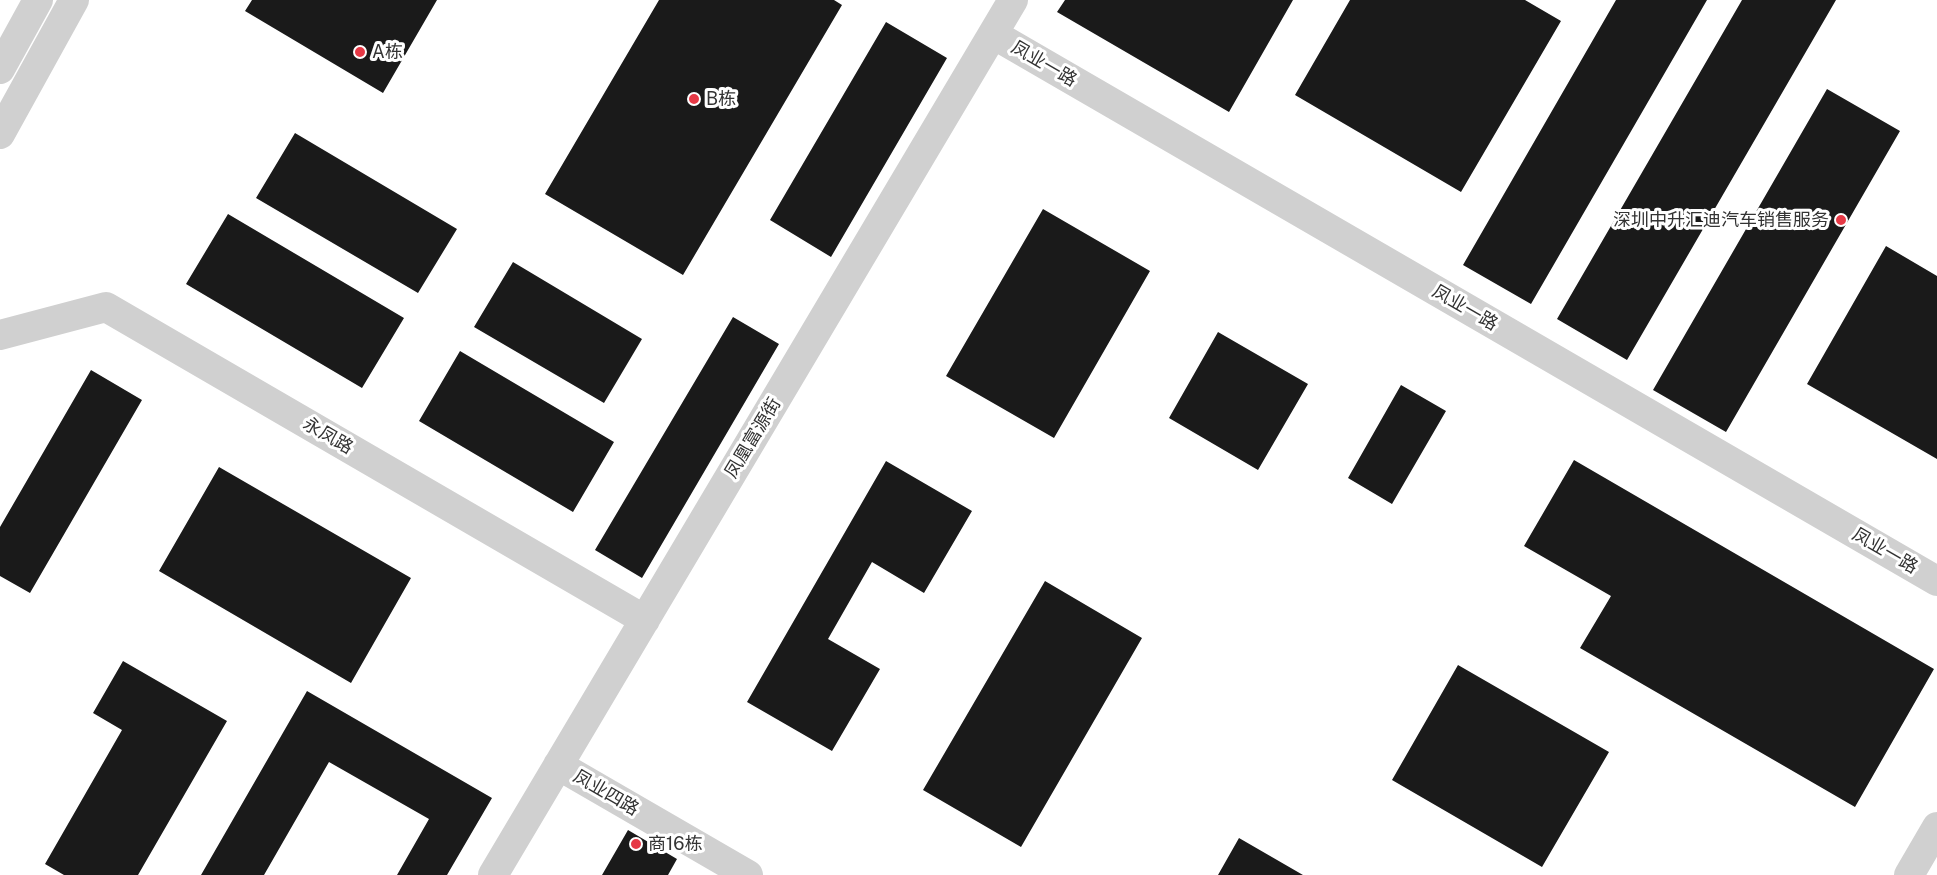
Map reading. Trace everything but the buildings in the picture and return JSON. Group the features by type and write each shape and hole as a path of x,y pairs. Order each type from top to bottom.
{"street":[{"path":"0,69 38,0"},
{"path":"0,134 74,0"},
{"name":"凤凰富源街","path":"493,875 1013,0"},
{"name":"凤业一路","path":"993,34 1937,581"},
{"name":"永凤路","path":"0,335 106,307 645,620"},
{"name":"凤业四路","path":"558,765 748,875"},
{"path":"1909,875 1937,827"}],"place":[{"name":"A栋","path":"360,52"},
{"name":"B栋","path":"694,99"},
{"name":"深圳中升汇迪汽车销售服务","path":"1841,220"},
{"name":"商16栋","path":"636,844"}]}
